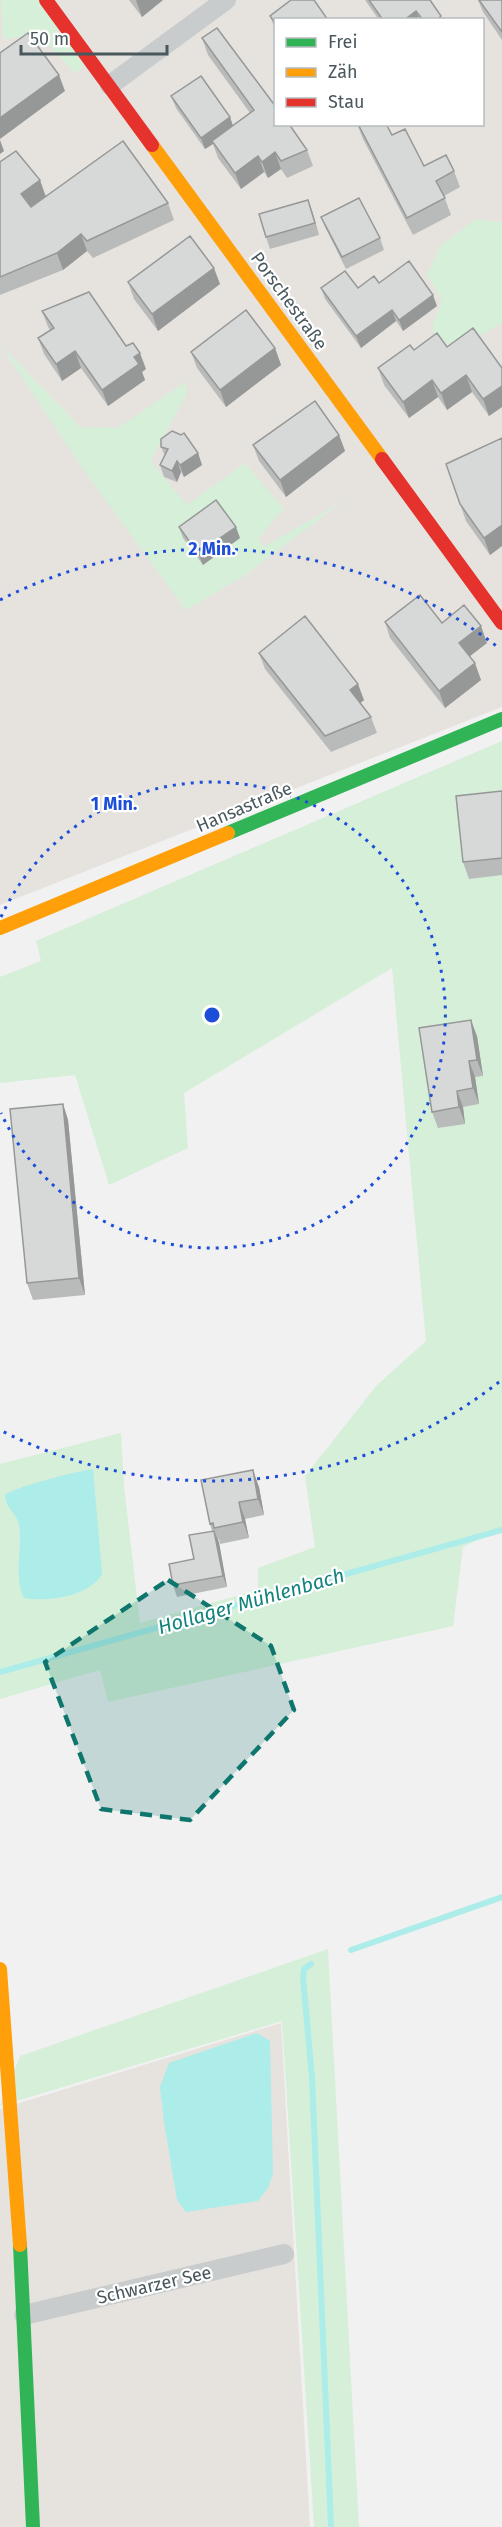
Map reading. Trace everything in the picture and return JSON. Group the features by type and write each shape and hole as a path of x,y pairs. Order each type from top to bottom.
{"street":[{"name":"Porschestraße","path":"46,0 502,623"},
{"path":"110,85 226,0"},
{"name":"Hansastraße","path":"0,928 502,719"},
{"path":"0,1969 9,2060 24,2315 33,2527"},
{"name":"Schwarzer See","path":"24,2315 284,2254"}],"highlighted area":[{"path":"168,1580 271,1646 294,1710 190,1820 101,1809 45,1662"}],"shaded area":[{"path":"0,0 502,0 502,707 0,905"},
{"path":"281,2023 310,2527 0,2527 0,2109"}],"green space":[{"path":"1,0 46,0 92,60 75,73 40,35 3,39"},
{"path":"476,219 502,222 502,323 476,338 435,345 433,324 442,300 427,275 441,245"},
{"path":"0,344 80,427 118,428 185,382 187,394 150,461 187,505 245,463 284,509 258,538 264,547 345,500 241,578 186,610 81,466"},
{"path":"502,741 502,1528 463,1547 453,1626 108,1702 100,1670 0,1699 0,1464 121,1433 124,1486 140,1623 258,1590 258,1568 315,1547 305,1476 377,1385 426,1341 392,968 184,1093 188,1148 109,1185 75,1075 0,1083 0,977 41,961 36,941"},
{"path":"328,1949 359,2527 314,2527 282,2021 0,2106 20,2056"}],"water":[{"path":"93,1469 102,1574 96,1582 78,1593 55,1598 24,1598 19,1580 19,1525 5,1495 33,1484"},
{"path":"257,2033 270,2041 273,2173 268,2188 258,2201 186,2212 177,2200 160,2087 169,2063"}],"building":[{"path":"291,0 314,0 327,18 274,18 274,21 270,16"},
{"path":"369,0 430,0 441,16 421,18 416,11 407,18 382,18"},
{"path":"479,0 502,0 502,32"},
{"path":"217,28 274,104 274,126 290,126 307,150 281,161 275,152 262,162 258,156 235,173 212,141 254,110 202,38"},
{"path":"28,33 59,75 0,118 0,53"},
{"path":"201,76 230,117 201,138 171,96"},
{"path":"359,126 387,126 392,135 405,129 424,166 446,155 454,171 436,181 445,198 407,218"},
{"path":"123,141 168,203 87,241 81,234 57,253 0,277 0,162 16,151 40,180 21,194 31,207"},
{"path":"359,198 380,238 342,257 321,217"},
{"path":"308,200 315,223 266,237 259,214"},
{"path":"190,236 214,268 152,314 128,282"},
{"path":"409,261 433,295 399,320 392,310 356,336 321,288 345,271 358,288 374,276 379,283"},
{"path":"89,292 126,346 133,343 140,353 134,357 139,364 102,390 75,351 56,364 38,338 54,328 42,311"},
{"path":"246,310 275,348 220,390 191,352"},
{"path":"473,328 502,368 502,386 483,399 466,375 441,393 432,380 403,402 378,368 410,345 414,350 437,333 447,347"},
{"path":"315,401 339,435 280,480 253,445"},
{"path":"172,431 181,435 184,433 198,453 180,465 177,461 172,471 160,465 168,449 161,447 161,439"},
{"path":"502,438 502,525 484,538 460,504 446,464"},
{"path":"216,500 236,527 198,553 179,527"},
{"path":"420,595 442,623 464,605 481,626 459,643 475,663 439,691 385,622"},
{"path":"305,616 358,684 350,690 371,717 325,736 259,653"},
{"path":"502,791 502,858 463,862 456,796"},
{"path":"471,1020 477,1060 469,1061 473,1088 457,1091 459,1107 432,1112 419,1028"},
{"path":"63,1104 79,1278 27,1283 10,1109"},
{"path":"253,1470 258,1499 239,1502 243,1522 214,1528 213,1523 210,1524 201,1480"},
{"path":"214,1531 223,1576 173,1585 169,1564 194,1559 189,1535"}],"waterway":[{"name":"Hollager Mühlenbach","path":"0,1672 502,1530"},
{"path":"351,1950 502,1897"},
{"path":"311,1964 304,1969 303,1978 312,2077 331,2527"}],"traffic: fast":[{"path":"228,833 502,719"},
{"path":"20,2245 33,2527"}],"traffic: slow":[{"path":"152,145 382,459"},
{"path":"0,928 228,833"},
{"path":"0,1969 20,2245"}],"traffic: jam":[{"path":"46,0 152,145"},
{"path":"382,459 502,623"}]}
